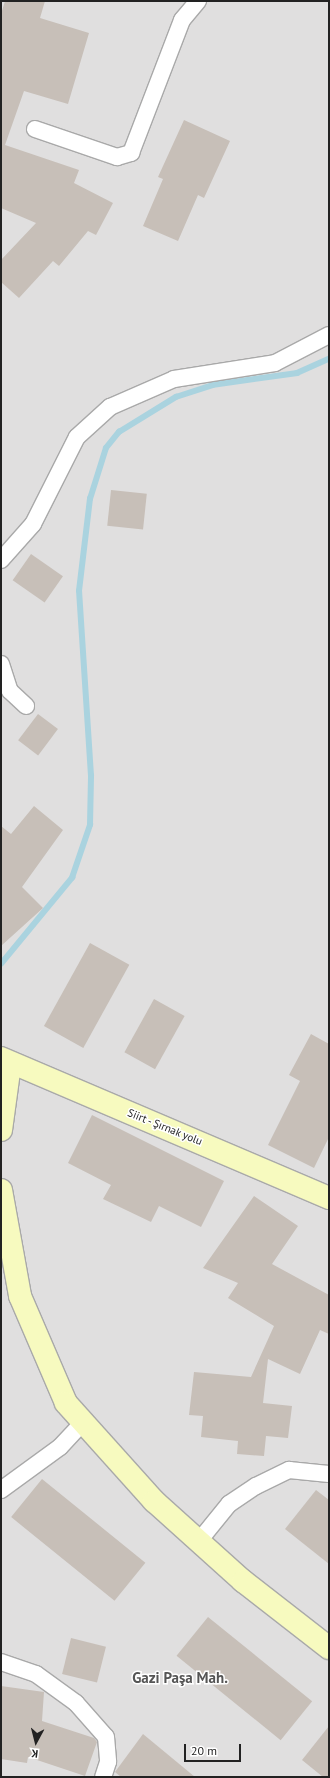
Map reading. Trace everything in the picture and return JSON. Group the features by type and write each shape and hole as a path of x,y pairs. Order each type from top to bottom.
{"street":[{"path":"35,129 117,157 131,153 182,20 198,1"},
{"path":"1,560 33,524 77,437 110,407 174,379 275,363 329,335"},
{"path":"1,664 10,691 26,706"},
{"path":"1,1130 5,1061"},
{"name":"Siirt - Şırnak yolu","path":"5,1061 327,1192"},
{"path":"1,1190 20,1296 66,1403 154,1501 199,1541 329,1648"},
{"path":"1,1490 60,1447 83,1422"},
{"path":"199,1541 229,1504 256,1486 289,1470 329,1474"},
{"path":"1,1662 36,1674 76,1703 106,1737 108,1762 103,1777"}],"shaded area":[{"path":"1,1 329,1 329,1777 1,1777"}],"building":[{"path":"5,1 45,1 40,18 89,33 68,104 24,91 5,145 79,170 74,183 113,203 96,235 88,231 59,266 53,261 19,298 1,282 1,260 36,223 1,208 1,14"},
{"path":"184,120 230,141 204,198 198,195 178,241 143,226 163,179 158,177"},
{"path":"111,490 147,494 143,530 107,526"},
{"path":"31,554 63,576 45,603 13,580"},
{"path":"38,714 58,729 38,755 18,740"},
{"path":"34,806 63,830 22,887 43,908 1,946 1,826 11,834"},
{"path":"90,943 129,965 83,1048 44,1026"},
{"path":"154,999 185,1016 155,1069 124,1052"},
{"path":"311,1034 329,1044 329,1137 314,1168 268,1145 300,1081 289,1075"},
{"path":"92,1115 224,1181 201,1227 159,1206 151,1222 103,1199 111,1185 68,1163"},
{"path":"254,1196 298,1226 272,1264 329,1295 329,1334 320,1330 300,1374 268,1359 263,1403 292,1406 288,1438 266,1436 264,1456 237,1454 238,1441 201,1437 203,1416 189,1415 194,1372 251,1377 274,1326 228,1298 238,1283 203,1268"},
{"path":"42,1479 145,1563 115,1601 11,1517"},
{"path":"316,1490 329,1500 329,1564 285,1529"},
{"path":"208,1617 312,1701 281,1740 177,1656"},
{"path":"71,1638 106,1647 97,1683 62,1674"},
{"path":"1,1686 44,1692 42,1721 94,1738 97,1742 85,1776 28,1757 27,1763 1,1759"},
{"path":"329,1726 329,1777 323,1777 302,1760"},
{"path":"143,1734 195,1777 121,1777 115,1772"}],"waterway":[{"path":"1,964 72,878 90,825 91,776 79,591 90,499 106,448 119,432 176,397 212,385 297,373 329,359"}],"district":[{"name":"Gazi Paşa Mah.","path":"180,1678"}]}
